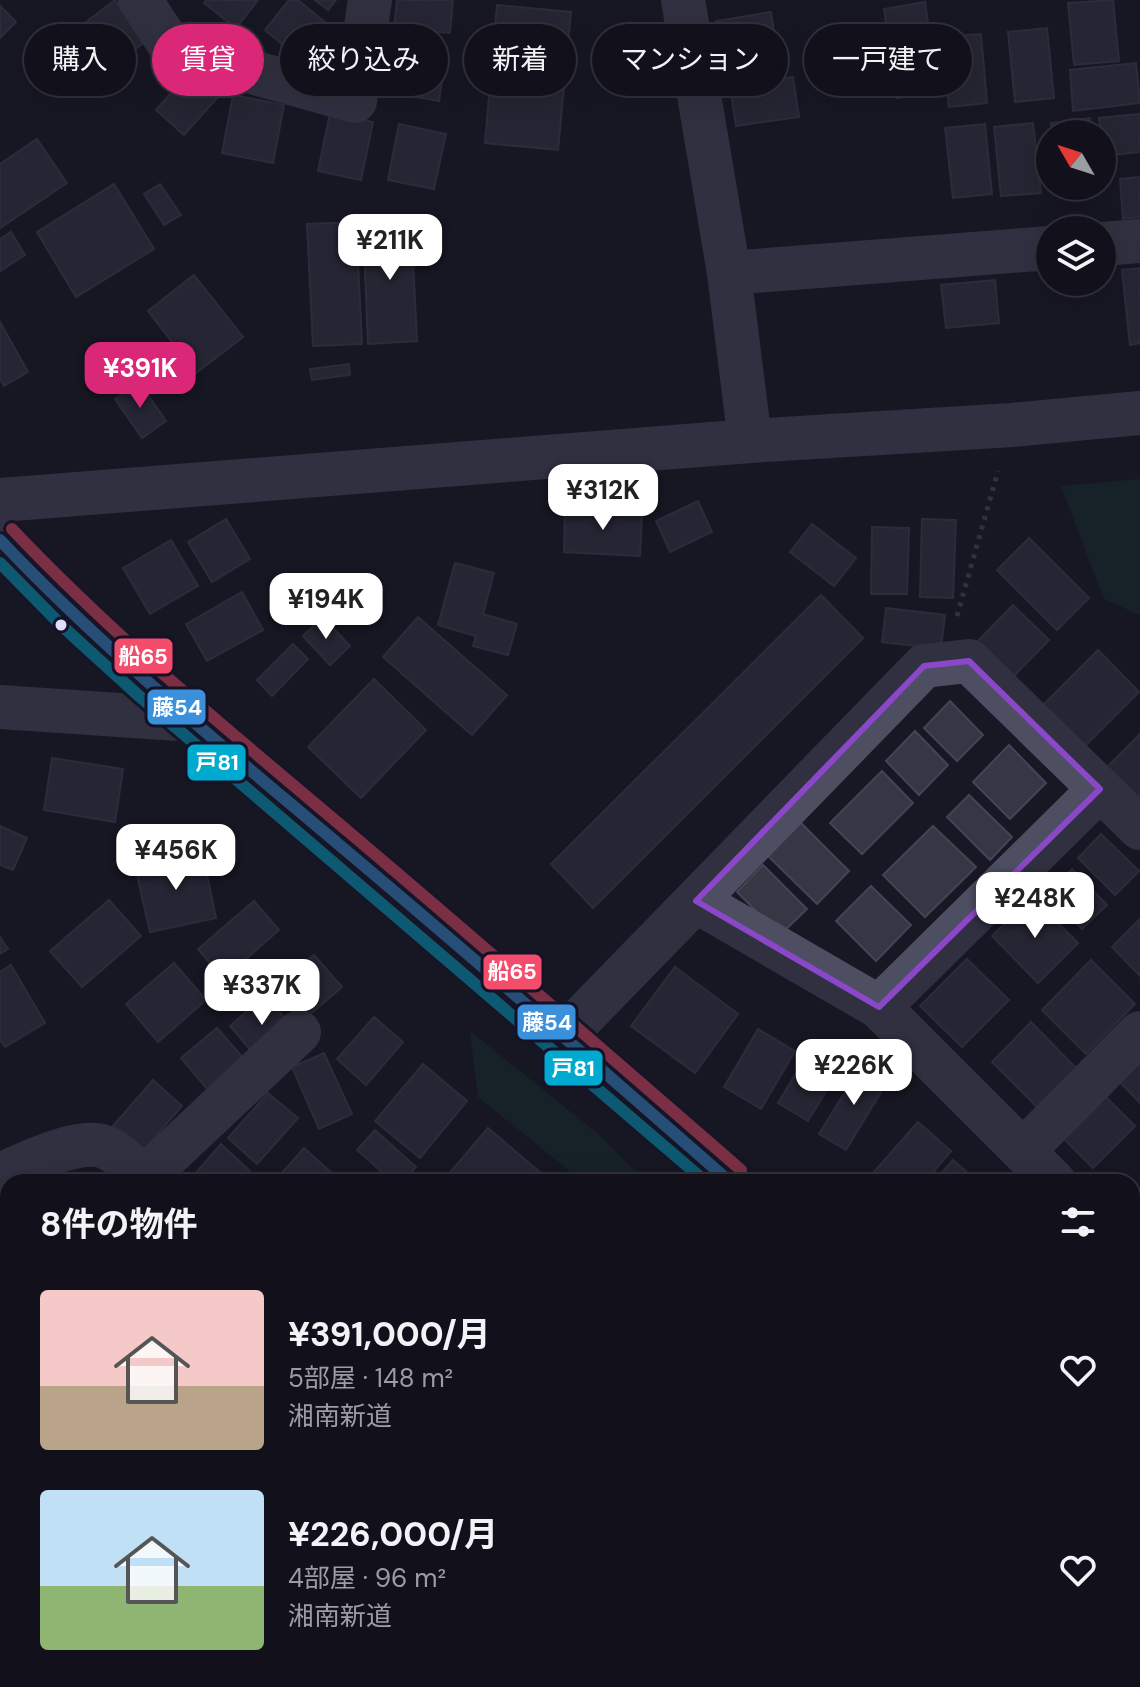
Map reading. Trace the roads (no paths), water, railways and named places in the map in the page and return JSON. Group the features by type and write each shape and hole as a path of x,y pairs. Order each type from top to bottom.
{"main road":[{"path":"0,540 55,598 122,661 564,1036 721,1174"}],"street":[{"path":"140,0 173,50 355,101 370,0"},
{"path":"683,0 729,273 750,441"},
{"path":"1116,243 1140,241"},
{"path":"729,273 1036,249"},
{"path":"0,500 1140,413"},
{"path":"564,1036 924,666 969,661 1140,828"},
{"path":"0,707 193,720"},
{"path":"879,1007 1100,789"},
{"path":"696,901 879,1007 1046,1174"},
{"path":"151,1174 299,1032"},
{"path":"1023,1151 1140,1033"},
{"path":"3,1174 69,1148 100,1146 122,1157 138,1174"}]}
